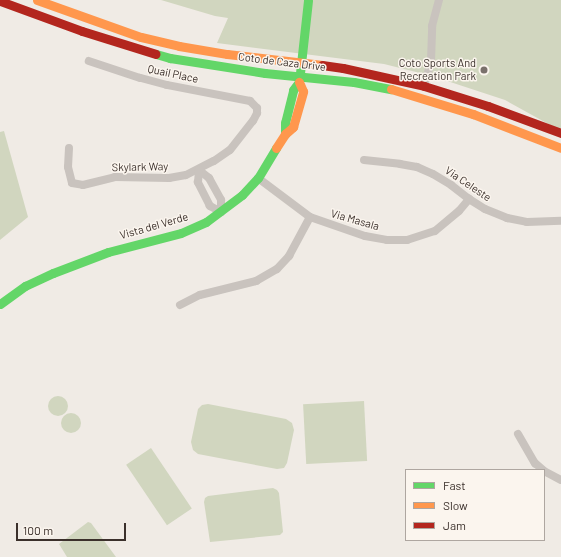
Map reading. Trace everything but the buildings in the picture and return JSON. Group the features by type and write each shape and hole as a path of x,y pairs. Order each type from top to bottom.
{"main road":[{"name":"Coto de Caza Drive","path":"37,0 141,36 172,44 227,54 343,68 424,86 488,106 561,133"},
{"name":"Vista del Verde","path":"0,304 25,286 53,273 108,252 181,233 206,222 242,195 258,178 285,134 285,123 293,90 299,79 302,63 308,0"},
{"name":"Coto de Caza Drive","path":"0,2 82,31 170,58 299,79 354,82 398,90 429,99 561,148"}],"street":[{"path":"424,86 431,61 432,26 439,0"},
{"name":"Quail Place","path":"89,61 147,80 239,98 254,103"},
{"name":"Skylark Way","path":"69,148 68,167 72,183 83,185 115,177 170,178 186,175 200,170 230,150 253,121 257,108 254,103"},
{"name":"Via Celeste","path":"364,160 417,167 433,174 451,185 468,200 507,218 527,222 561,221"},
{"path":"200,170 209,178 221,200 221,212 210,206 198,182 200,170"},
{"name":"Via Masala","path":"258,178 310,217 365,236 387,240 407,240 435,231 459,211 468,200"},
{"path":"180,305 200,295 256,281 276,269 289,256 310,217"},
{"path":"518,434 534,463 543,469"},
{"path":"545,471 561,480"}],"green space":[{"name":"Coto Sports And Recreation Park","path":"161,0 561,0 561,131 505,100 432,76 384,64 217,43 228,18 215,16"},
{"path":"4,131 28,217 0,240 0,132"},
{"path":"58,396 65,399 68,406 65,413 58,416 51,413 48,406 51,399"},
{"path":"364,401 367,461 306,464 303,404"},
{"path":"208,404 286,419 292,423 294,430 287,463 284,468 277,469 198,454 193,450 191,442 198,409 202,405"},
{"path":"71,413 78,416 81,423 78,430 71,433 64,430 61,423 64,416"},
{"path":"151,448 192,509 167,525 126,465"},
{"path":"273,488 279,493 283,532 280,535 210,542 204,502 205,498 208,496"},
{"path":"88,522 91,523 116,557 67,557 59,544"}],"traffic: fast":[{"path":"285,134 285,123 293,90 299,82 308,0"},
{"path":"156,54 170,58 265,73 354,82 391,89"},
{"path":"0,304 25,286 53,273 108,252 181,233 206,222 242,195 258,178 276,148"}],"traffic: slow":[{"path":"37,0 141,37 179,46 227,54 322,65"},
{"path":"276,148 285,134 293,127 303,91 299,82"},
{"path":"391,89 473,114 561,148"}],"traffic: jam":[{"path":"0,1 82,31 156,54"},
{"path":"322,65 343,68 424,86 488,106 561,133"}],"place":[{"name":"Coto Sports And Recreation Park","path":"484,70"}]}
